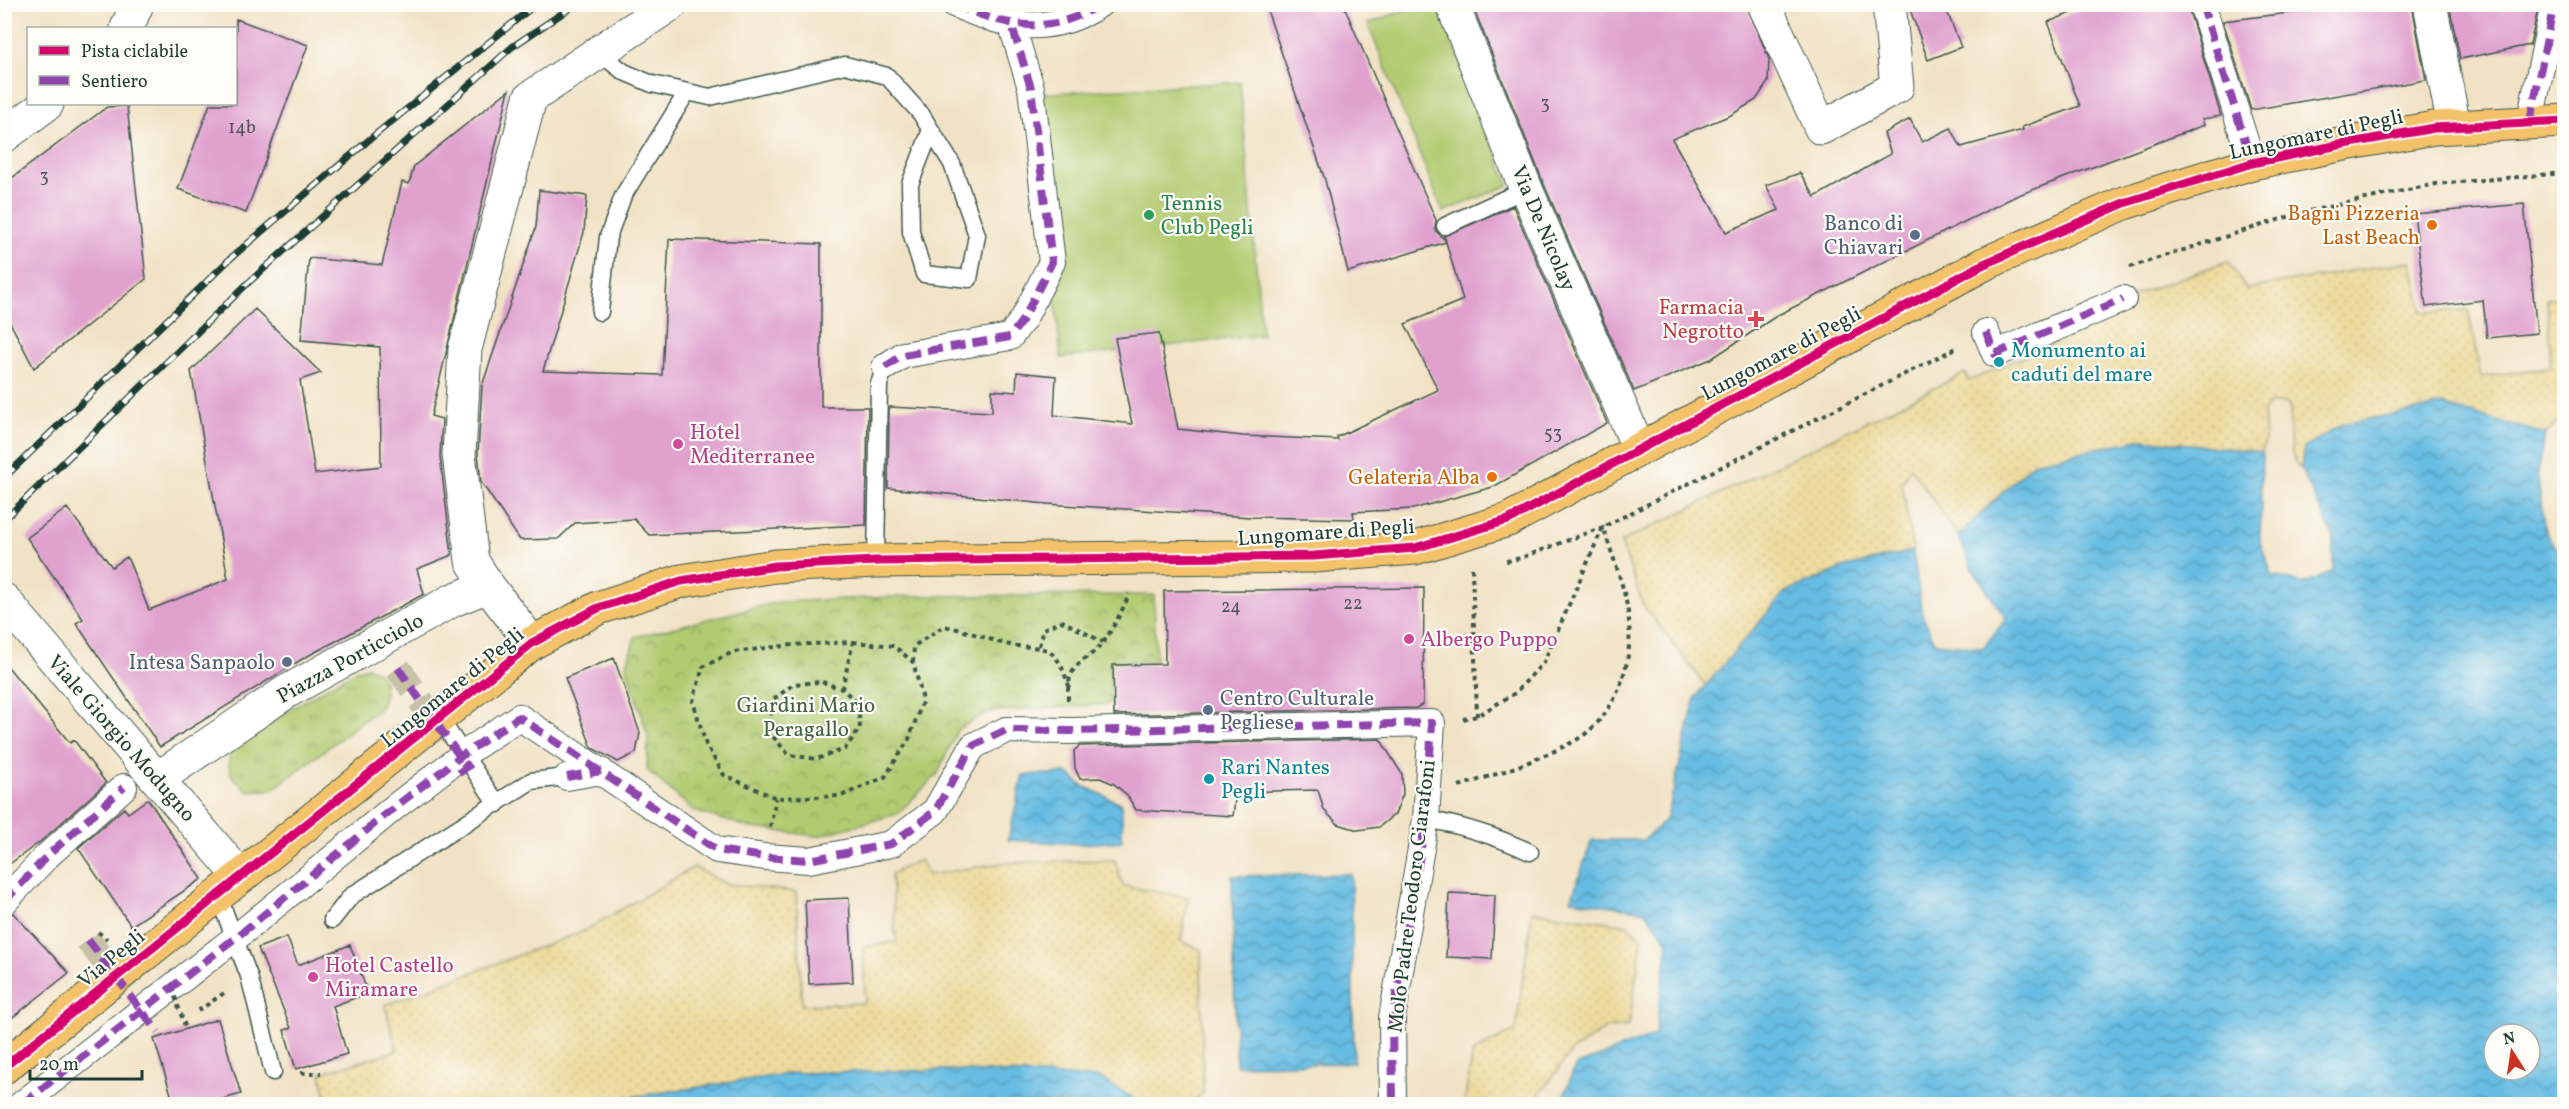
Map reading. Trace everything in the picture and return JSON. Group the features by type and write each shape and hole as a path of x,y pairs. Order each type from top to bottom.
{"main road":[{"name":"Lungomare di Pegli","path":"229,886 532,643 598,608 681,581 776,566 876,561 1314,556 1415,548 1508,520 1984,264 2124,203 2252,163 2454,126 2565,121"},
{"name":"Via Pegli","path":"4,1067 229,886"}],"street":[{"path":"127,27 137,4"},
{"path":"532,643 488,586 472,561 459,454 465,349 530,98 671,4"},
{"path":"954,4 1012,26 1051,25 1100,4"},
{"name":"Via De Nicolay","path":"1452,4 1526,189 1639,449"},
{"path":"1764,4 1821,128 1898,87 1889,4"},
{"path":"2202,4 2252,163"},
{"path":"2430,4 2454,126"},
{"path":"2530,122 2554,4"},
{"path":"885,367 903,355 1010,337 1024,318 1052,262 1031,88 1012,26"},
{"path":"4,136 45,105"},
{"path":"1986,332 1995,354 2123,299"},
{"name":"Piazza Porticciolo","path":"157,779 286,692 453,600 488,586"},
{"name":"Viale Giorgio Modugno","path":"4,600 157,779 229,886"},
{"path":"22,1104 235,939 339,851 464,754 519,717 717,850 809,860 891,844 934,811 973,746 1006,730 1070,731 1432,723"},
{"name":"Molo Padre Teodoro Ciarafoni","path":"1393,1104 1392,1018 1426,819 1432,723"},
{"path":"567,777 601,771"},
{"path":"4,902 47,856 124,787"}],"lane":[{"path":"598,52 624,72 652,84 710,97 845,65 887,76 931,130 952,164 978,235 969,279 924,274 911,232 910,184 931,130"},
{"path":"600,312 608,237 623,196 687,92"},
{"path":"1445,226 1526,189"},
{"path":"876,561 879,384 885,367"},
{"path":"440,719 497,804"},
{"path":"332,920 351,896 531,780 567,777"},
{"path":"1426,819 1462,825 1494,835 1530,852"},
{"path":"229,886 235,939 249,976 273,1072"}],"path":[{"path":"1492,564 1521,558 1609,524"},
{"path":"1432,723 1477,716 1515,693 1544,662 1603,527"},
{"path":"1429,791 1461,786 1548,753 1589,731 1617,696 1628,662 1627,606 1603,527"},
{"path":"1461,570 1482,566"},
{"path":"1472,568 1477,716"},
{"path":"1068,687 1076,663 1103,642 1125,605"},
{"path":"1039,646 1043,629 1062,621 1103,642"},
{"path":"914,662 894,646 853,642 792,645 733,652 703,667 693,701 706,745 724,775 776,798 841,796 885,777 909,739 923,700 914,662 914,646 944,626 969,631 1000,643 1039,646 1061,662 1068,687 1070,731"},
{"path":"842,689 853,642"},
{"path":"822,682 842,689 858,703 860,729 845,748 817,759 789,755 770,733 771,701 794,684 822,682"},
{"path":"172,988 186,1029"}],"green space":[{"path":"1417,5 1438,5 1509,185 1443,212 1368,24"},
{"name":"Tennis Club Pegli","path":"1240,82 1262,335 1061,358 1035,94"},
{"name":"Giardini Mario Peragallo","path":"1154,595 1156,661 1110,662 1110,704 988,712 958,729 937,775 897,814 818,836 751,828 694,811 647,770 648,736 626,667 635,637 778,602 913,596"},
{"path":"368,667 380,674 385,683 380,708 272,790 248,791 234,779 229,766 229,752 249,734 356,670"}],"sand":[{"path":"2228,261 2246,289 2411,261 2422,312 2468,310 2481,377 2551,367 2547,299 2564,299 2564,418 2545,434 2442,405 2305,448 2301,469 2296,464 2291,449 2290,408 2287,403 2270,403 2263,412 2265,441 2262,452 2142,439 2034,462 1958,536 1910,467 1902,483 1913,551 1846,567 1785,592 1706,686 1643,605 1621,542 1965,373 1969,381 2127,311 2123,299"},
{"path":"920,860 928,875 1001,863 1115,860 1123,886 1188,897 1181,941 1201,950 1203,1093 1189,1104 1142,1104 1100,1078 947,1070 793,1073 585,1104 310,1104 326,1098 321,1073 397,1051 385,1005 584,931 694,867 726,884 796,892 802,1005 865,1003 863,947 896,942 891,874"},
{"path":"1532,911 1628,925 1642,939 1629,1026 1607,1028 1572,1051 1532,1104 1464,1104 1473,1052 1516,1030"}],"water":[{"path":"2442,405 2545,434 2537,472 2545,532 2564,558 2564,1104 1561,1104 1575,1066 1655,1035 1668,942 1645,911 1571,900 1592,840 1644,840 1667,818 1695,698 1785,592 1846,567 1913,551 1922,614 1935,643 1983,648 2006,619 1972,568 1958,536 2034,462 2142,439 2262,452 2260,542 2272,575 2303,584 2333,571 2333,536 2301,469 2304,448 2342,424"},
{"path":"1068,773 1081,785 1122,804 1122,841 1081,844 1008,840 1023,775"},
{"path":"1351,874 1354,1063 1236,1065 1232,876"},
{"path":"947,1070 1100,1078 1142,1104 585,1104 793,1073"}],"building":[{"path":"1265,4 1343,4 1436,220 1435,230 1446,241 1444,236 1513,206 1607,423 1493,487 1413,509 1353,512 1354,519 1251,517 1047,504 888,488 889,407 992,412 992,390 1016,392 1017,372 1056,376 1054,415 1132,424 1115,338 1159,333 1178,429 1243,436 1338,440 1337,437 1438,390 1405,324 1463,300 1446,242 1348,272 1325,180"},
{"path":"1472,4 1746,4 1769,59 1768,82 1756,100 1731,115 1672,139 1726,232 1779,210 1766,185 1800,173 1815,197 1891,154 1884,133 1910,119 1922,142 1951,128 1961,147 2023,130 2022,127 2080,106 2048,22 2095,4 2187,4 2221,116 2202,119 2204,125 2016,196 1778,315 1711,359 1634,391 1543,182"},
{"path":"1908,4 1944,4 1961,47 1928,60"},
{"path":"2318,4 2412,4 2426,80 2251,110 2223,21 2323,9"},
{"path":"2449,4 2539,4 2530,45 2460,59"},
{"path":"236,19 308,45 246,213 178,189 210,105 237,105"},
{"path":"509,90 431,416 442,419 440,456 452,555 417,569 424,594 304,658 160,747 76,623 83,619 27,538 67,508 112,567 127,557 149,610 228,579 191,371 255,309 321,373 300,380 315,474 381,466 380,347 301,340 309,258 382,265 402,182 409,184 414,166"},
{"path":"127,106 146,279 34,368 4,311 4,184 107,107"},
{"name":"Hotel Mediterranee","path":"539,190 587,196 584,232 543,371 662,375 669,239 821,244 821,407 868,407 866,525 649,535 634,519 575,523 558,539 520,540 481,482 478,453 482,386 536,227"},
{"path":"2524,204 2537,333 2487,338 2483,300 2426,307 2414,214"},
{"path":"1424,588 1423,704 1416,708 1114,715 1113,665 1165,664 1164,591"},
{"path":"614,658 640,733 636,753 618,762 592,748 565,678"},
{"path":"4,662 70,743 74,740 106,783 41,841 4,868"},
{"name":"Rari Nantes Pegli","path":"1380,739 1402,774 1403,794 1395,814 1379,827 1358,830 1338,824 1324,810 1318,790 1236,792 1233,816 1136,810 1127,795 1114,784 1100,778 1080,779 1075,768 1074,751 1079,746"},
{"path":"148,799 202,879 131,926 78,848 124,808 128,813"},
{"path":"1449,893 1495,895 1492,959 1446,957"},
{"path":"849,898 853,982 809,984 805,900"},
{"path":"13,913 69,973 4,1024 4,917"},
{"path":"287,937 298,965 350,945 368,993 333,1006 347,1054 296,1069 284,1030 291,1028 258,948"},
{"path":"218,1019 241,1094 205,1104 174,1104 154,1039"}],"tunnel":[{"path":"398,668 446,737"},
{"path":"88,940 158,1032"}],"railway":[{"path":"4,478 232,257 370,139 536,4"},
{"path":"4,520 248,283 512,47 576,4"}],"marked path":[{"path":"954,4 991,18 1027,25 1045,25 1063,21 1100,4"},
{"path":"2202,4 2252,163"},
{"path":"2530,121 2554,4"},
{"path":"885,367 903,355 1010,337 1024,318 1052,262 1031,88 1012,26"},
{"path":"1986,332 1995,354 2123,299"},
{"path":"398,668 467,767"},
{"path":"22,1104 244,931 396,806 464,754 519,717 717,850 809,860 891,844 935,811 973,746 1006,730 1070,731 1432,723 1426,819 1392,1018 1393,1104"},
{"path":"459,773 473,762"},
{"path":"567,777 601,771"},
{"path":"4,902 47,856 124,787"},
{"path":"88,940 158,1032"}],"cycle path":[{"path":"4,1067 532,643 598,608 681,581 776,566 876,561 1314,556 1415,548 1508,520 1984,264 2124,203 2252,163 2339,145 2434,128 2564,121"}],"place":[{"name":"Tennis Club Pegli","path":"1149,215"},
{"name":"Bagni Pizzeria Last Beach","path":"2432,225"},
{"name":"Banco di Chiavari","path":"1915,235"},
{"name":"Farmacia Negrotto","path":"1756,319"},
{"name":"Monumento ai caduti del mare","path":"1999,362"},
{"name":"Hotel Mediterranee","path":"678,444"},
{"name":"Gelateria Alba","path":"1492,477"},
{"name":"Albergo Puppo","path":"1409,639"},
{"name":"Intesa Sanpaolo","path":"287,662"},
{"name":"Centro Culturale Pegliese","path":"1208,710"},
{"name":"Rari Nantes Pegli","path":"1209,779"},
{"name":"Hotel Castello Miramare","path":"313,977"}]}
